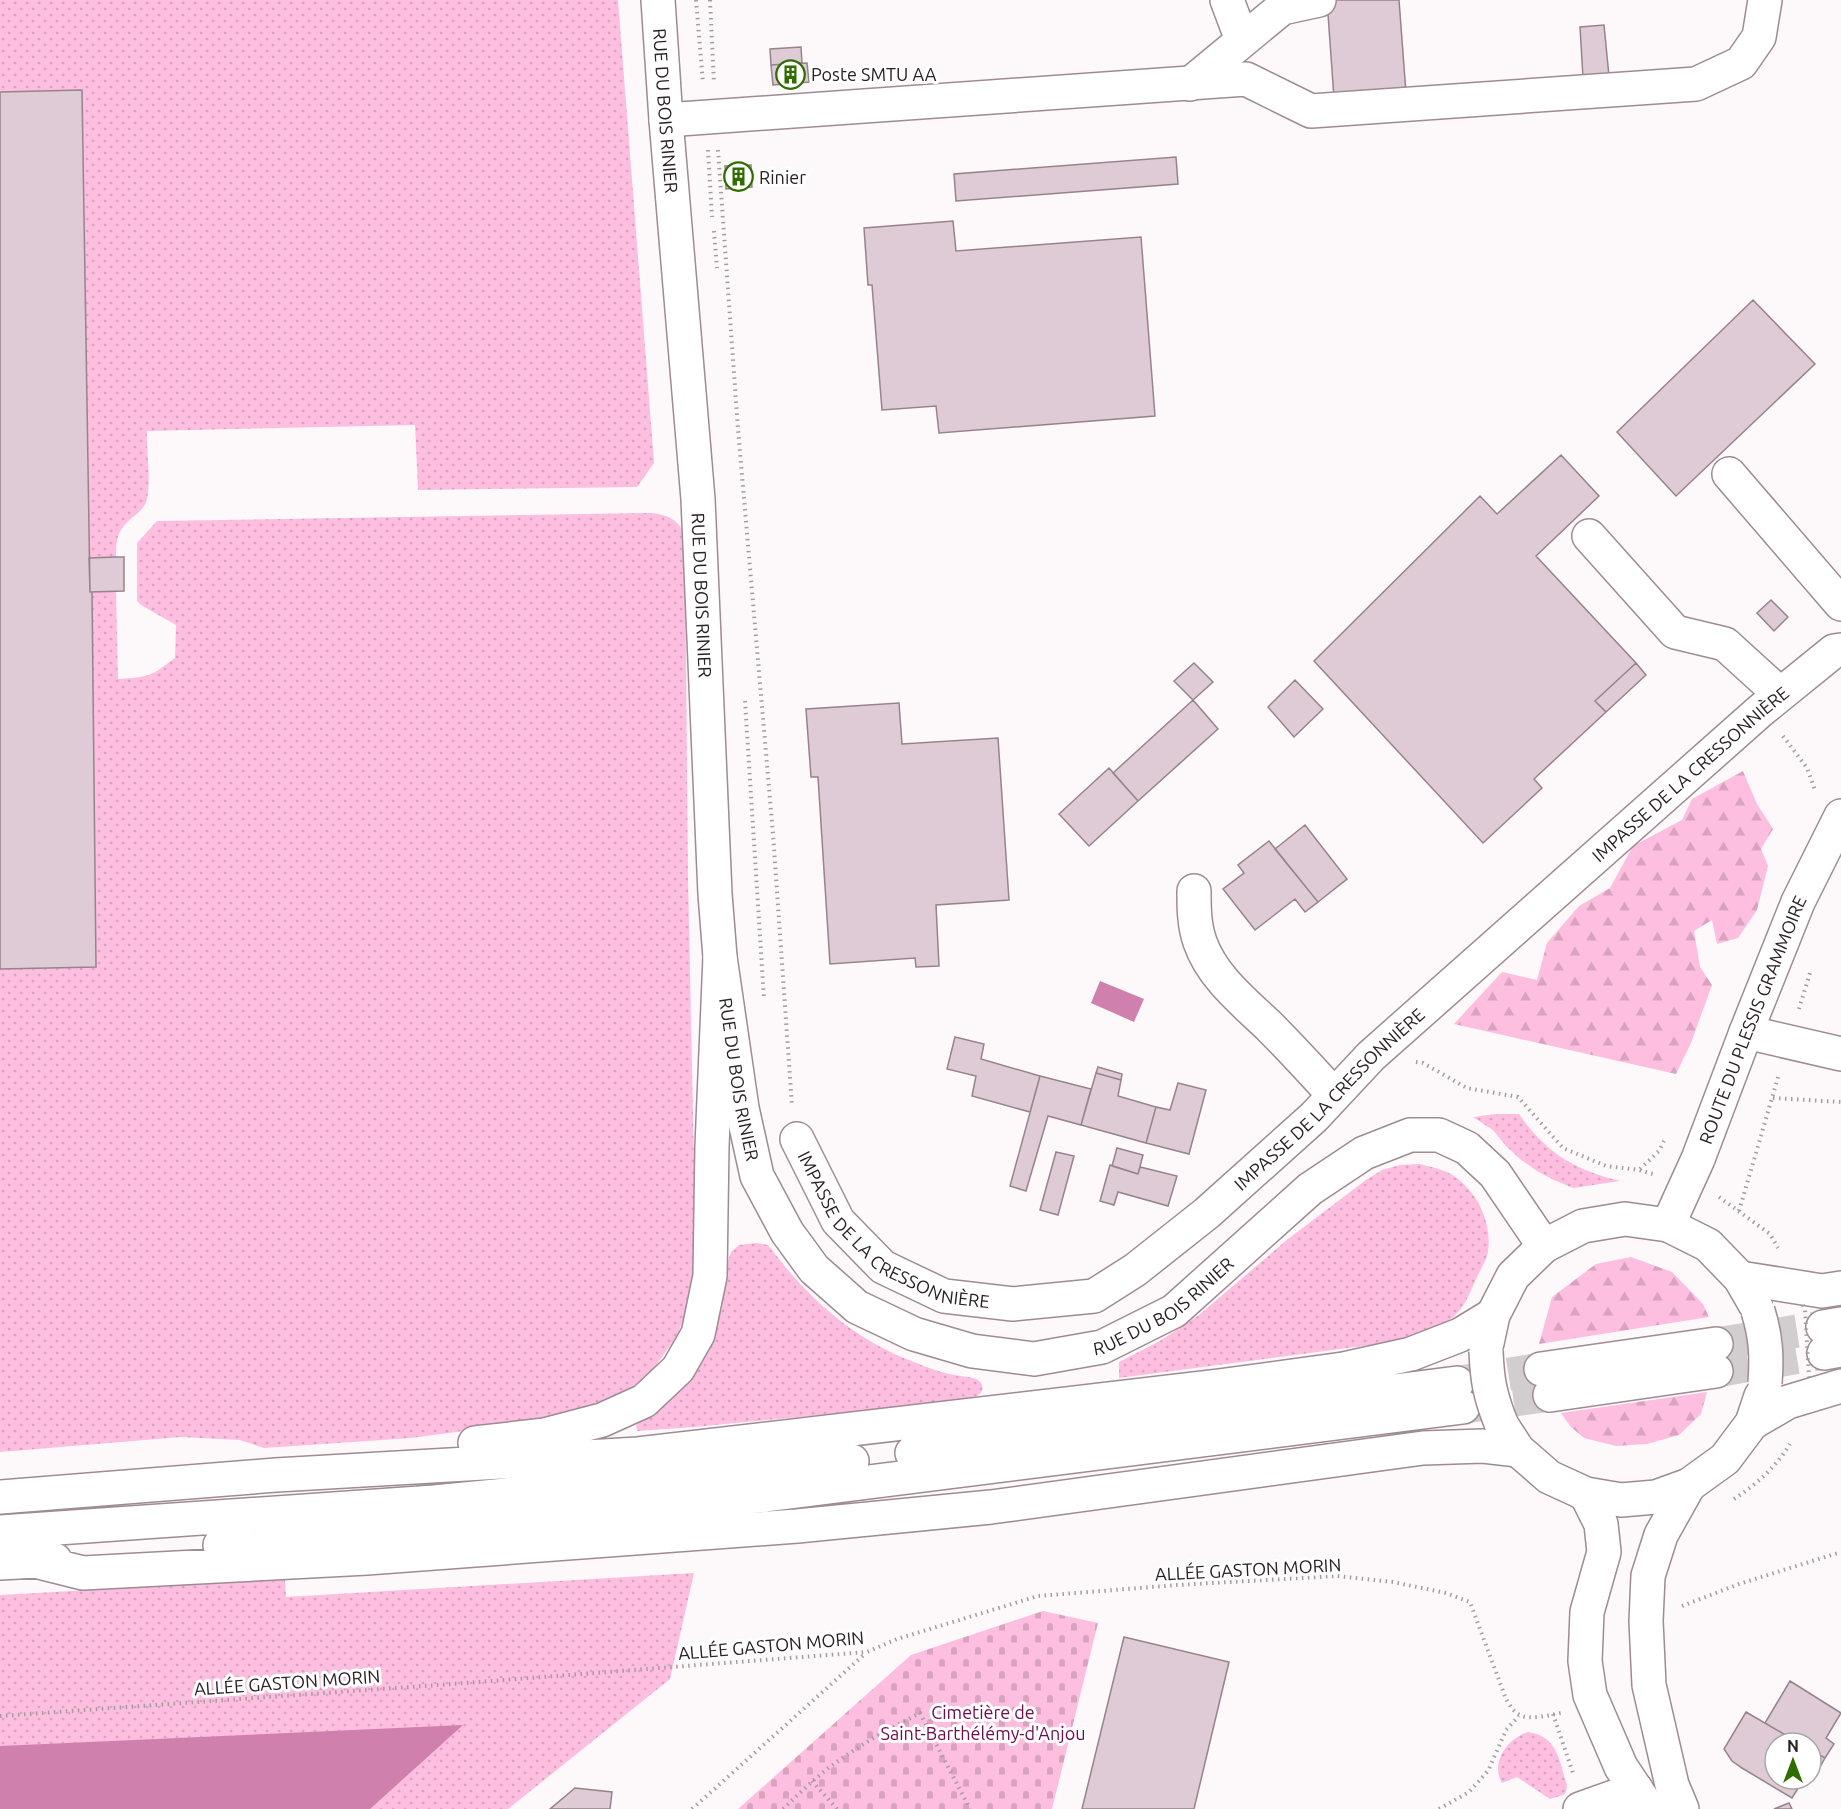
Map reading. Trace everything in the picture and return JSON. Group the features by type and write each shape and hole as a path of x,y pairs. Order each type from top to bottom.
{"main road":[{"name":"RUE DU BOIS RINIER","path":"658,0 698,499 715,894 720,957 742,1108 758,1176 787,1232 814,1269 857,1307 914,1334 972,1351 1034,1359 1102,1347 1174,1311 1310,1189 1364,1153 1410,1135 1438,1135 1467,1148 1496,1174 1544,1246"},
{"path":"1227,0 1242,40"},
{"path":"1190,84 1282,8 1319,0"},
{"path":"666,120 1246,79 1311,111 1696,84 1741,63 1760,37 1765,0"},
{"path":"1729,474 1841,604"},
{"path":"1589,536 1675,632 1725,644 1780,694"},
{"name":"IMPASSE DE LA CRESSONNIÈRE","path":"797,1139 838,1221 883,1267 944,1296 1012,1304 1094,1296 1135,1270 1207,1213 1314,1117 1371,1056 1780,694 1833,651 1841,650"},
{"name":"ROUTE DU PLESSIS GRAMMOIRE","path":"1668,1225 1698,1159 1798,902 1841,816"},
{"path":"1194,891 1194,917 1200,942 1209,962 1222,980 1302,1059 1334,1095"},
{"path":"276,1475 349,1458 545,1435 602,1420 644,1401 678,1369 698,1334 710,1276 711,1146 720,957"},
{"path":"1746,1032 1841,1054"},
{"path":"1625,1219 1668,1225 1708,1245 1740,1278 1758,1311 1766,1342 1765,1383 1752,1423 1725,1459 1689,1485 1656,1497 1621,1500 1586,1494 1549,1477 1518,1450 1501,1423 1491,1400 1486,1375 1486,1351 1493,1315 1513,1276 1544,1246 1582,1226 1625,1219"},
{"path":"1740,1278 1822,1291 1841,1288"},
{"path":"0,1497 276,1475 638,1454 1220,1386 1343,1369 1411,1354 1460,1335 1493,1315"},
{"path":"1752,1423 1788,1402 1822,1347"},
{"path":"1822,1347 1841,1386"},
{"path":"1545,1382 1716,1357"},
{"path":"0,1532 434,1502 824,1465 1460,1395 766,1495 0,1563"},
{"path":"35,1561 83,1573 494,1550 785,1527 991,1507 1423,1448 1483,1446 1518,1450"},
{"path":"1682,1809 1672,1785 1649,1685 1646,1621 1648,1576 1661,1535 1689,1485"},
{"path":"1582,1808 1642,1799 1621,1767 1590,1695 1585,1661 1587,1612 1605,1552 1601,1524 1586,1494"}],"path":[{"path":"710,0 715,117 738,429 772,822 790,1099 797,1139"},
{"path":"1371,1056 1423,1063 1467,1088 1518,1097 1563,1148 1606,1166 1640,1170 1717,1195 1739,1211"},
{"path":"1773,1098 1841,1102"},
{"path":"1726,1504 1755,1486 1780,1460 1798,1430 1822,1347 1805,1309 1822,1347"},
{"path":"1675,1609 1739,1584 1841,1552"},
{"name":"ALLÉE GASTON MORIN","path":"0,1716 867,1652 897,1639 1038,1596 1337,1576 1393,1582 1446,1593 1470,1602 1506,1699 1520,1716"},
{"path":"692,1809 867,1652"},
{"path":"1439,1809 1469,1792 1488,1771 1506,1730 1520,1716 1532,1717 1566,1712"},
{"path":"783,1809 812,1781 846,1755 882,1732 920,1713 970,1809"},
{"path":"1553,1714 1582,1808"},
{"path":"812,1781 837,1809"}],"green space":[{"path":"0,0 618,0 654,463 637,487 418,490 415,425 147,431 149,478 146,502 119,533 116,557 89,558 82,91 0,92"},
{"path":"659,514 675,521 682,529 685,545 688,880 696,1257 692,1295 677,1336 651,1372 617,1399 576,1416 411,1438 264,1448 240,1440 181,1437 0,1452 0,969 96,966 92,592 116,592 118,679 136,678 149,675 175,658 176,625 137,601 137,543 157,521"},
{"path":"1743,771 1757,804 1773,829 1761,849 1768,866 1757,910 1738,938 1717,944 1712,920 1694,931 1700,967 1712,985 1691,1043 1676,1074 1454,1024 1502,972 1537,980 1547,943 1579,906 1610,888 1633,846 1682,820 1692,799"},
{"path":"1519,1114 1540,1139 1563,1158 1589,1171 1620,1181 1573,1188 1537,1171 1506,1146 1493,1130 1473,1117"},
{"path":"1419,1164 1437,1168 1463,1183 1482,1209 1488,1230 1488,1252 1484,1263 1464,1304 1447,1322 1423,1335 1396,1342 1119,1378 1119,1362 1160,1341 1199,1315 1288,1239 1366,1180 1382,1170 1400,1165"},
{"path":"756,1243 768,1245 815,1299 851,1329 892,1353 922,1366 976,1379 982,1385 981,1392 977,1396 934,1404 637,1431 636,1425 652,1413 717,1324 722,1308 727,1264 731,1252 739,1245"},
{"path":"1631,1257 1672,1272 1703,1304 1709,1317 1539,1344 1552,1297 1596,1264"},
{"path":"1707,1392 1701,1414 1679,1435 1647,1444 1616,1446 1584,1438 1571,1427 1561,1413"},
{"path":"694,1573 670,1679 508,1809 0,1809 0,1595 285,1579 286,1597"},
{"name":"Cimetière de Saint-Barthélémy-d'Anjou","path":"1043,1611 1098,1623 1052,1809 738,1809 911,1655"},
{"path":"1528,1732 1546,1739 1556,1751 1567,1785 1563,1795 1550,1799 1517,1777 1502,1783 1498,1767 1503,1752 1514,1740"}],"shaded area":[{"path":"1100,981 1144,999 1134,1022 1091,1003"},
{"path":"463,1725 370,1809 0,1809 0,1746"}],"building":[{"path":"1327,0 1399,0 1406,93 1334,98"},
{"path":"1604,25 1609,76 1583,78 1580,27"},
{"path":"801,47 802,63 771,65 770,49"},
{"name":"Poste SMTU AA","path":"807,63 809,82 773,85 771,65"},
{"path":"82,90 90,592 92,592 96,967 0,969 0,92"},
{"path":"1176,157 1178,184 956,201 954,174"},
{"name":"Rinier","path":"751,165 752,187 726,189 725,166"},
{"path":"953,221 956,251 1141,237 1155,416 939,433 936,406 882,410 872,285 868,285 864,228"},
{"path":"1753,300 1815,364 1676,496 1617,432"},
{"path":"1561,455 1599,496 1536,556 1636,663 1595,701 1606,712 1534,779 1542,788 1483,843 1314,661 1480,496 1497,514"},
{"path":"124,557 124,591 90,592 89,558"},
{"path":"1771,600 1788,617 1774,631 1757,613"},
{"path":"1194,663 1213,682 1193,700 1174,681"},
{"path":"1636,663 1646,675 1606,712 1595,701"},
{"path":"1295,680 1323,709 1294,737 1268,707"},
{"path":"1193,700 1218,729 1138,801 1113,773"},
{"path":"899,703 902,744 998,738 1009,900 936,905 939,966 916,967 915,958 830,964 818,777 811,777 806,709"},
{"path":"1109,768 1138,801 1089,846 1059,814"},
{"path":"1305,825 1347,879 1318,902 1275,849"},
{"path":"1269,841 1318,902 1305,912 1295,899 1255,930 1223,889 1244,873 1238,865"},
{"path":"955,1037 984,1044 981,1059 1040,1076 1030,1112 972,1096 976,1076 947,1069"},
{"path":"1098,1067 1122,1074 1121,1080 1096,1073"},
{"path":"1096,1073 1121,1080 1118,1096 1156,1107 1146,1143 1081,1125"},
{"path":"1040,1076 1091,1089 1081,1125 1048,1116 1026,1191 1010,1186"},
{"path":"1178,1083 1206,1090 1189,1154 1146,1143 1156,1107 1170,1110"},
{"path":"1117,1148 1143,1155 1138,1174 1112,1166"},
{"path":"1056,1152 1074,1156 1058,1215 1040,1210"},
{"path":"1110,1165 1138,1174 1140,1167 1177,1176 1168,1206 1118,1192 1114,1205 1100,1201"},
{"path":"1124,1637 1229,1662 1194,1809 1082,1809"},
{"path":"1790,1681 1841,1713 1826,1738 1834,1744 1825,1758 1823,1757 1823,1731 1779,1731 1765,1723"},
{"path":"1746,1712 1778,1731 1763,1731 1763,1781 1732,1761 1724,1749"},
{"path":"575,1788 612,1792 610,1809 550,1809"},
{"path":"1780,1791 1796,1791 1792,1798"},
{"path":"1789,1803 1792,1809 1774,1809"}],"tunnel":[{"path":"1716,1344 1823,1327"},
{"path":"1716,1371 1824,1353"},
{"path":"1460,1382 1541,1369"},
{"path":"1465,1407 1550,1395"}],"place":[{"name":"Poste SMTU AA","path":"790,74"},
{"name":"Rinier","path":"738,177"}]}
